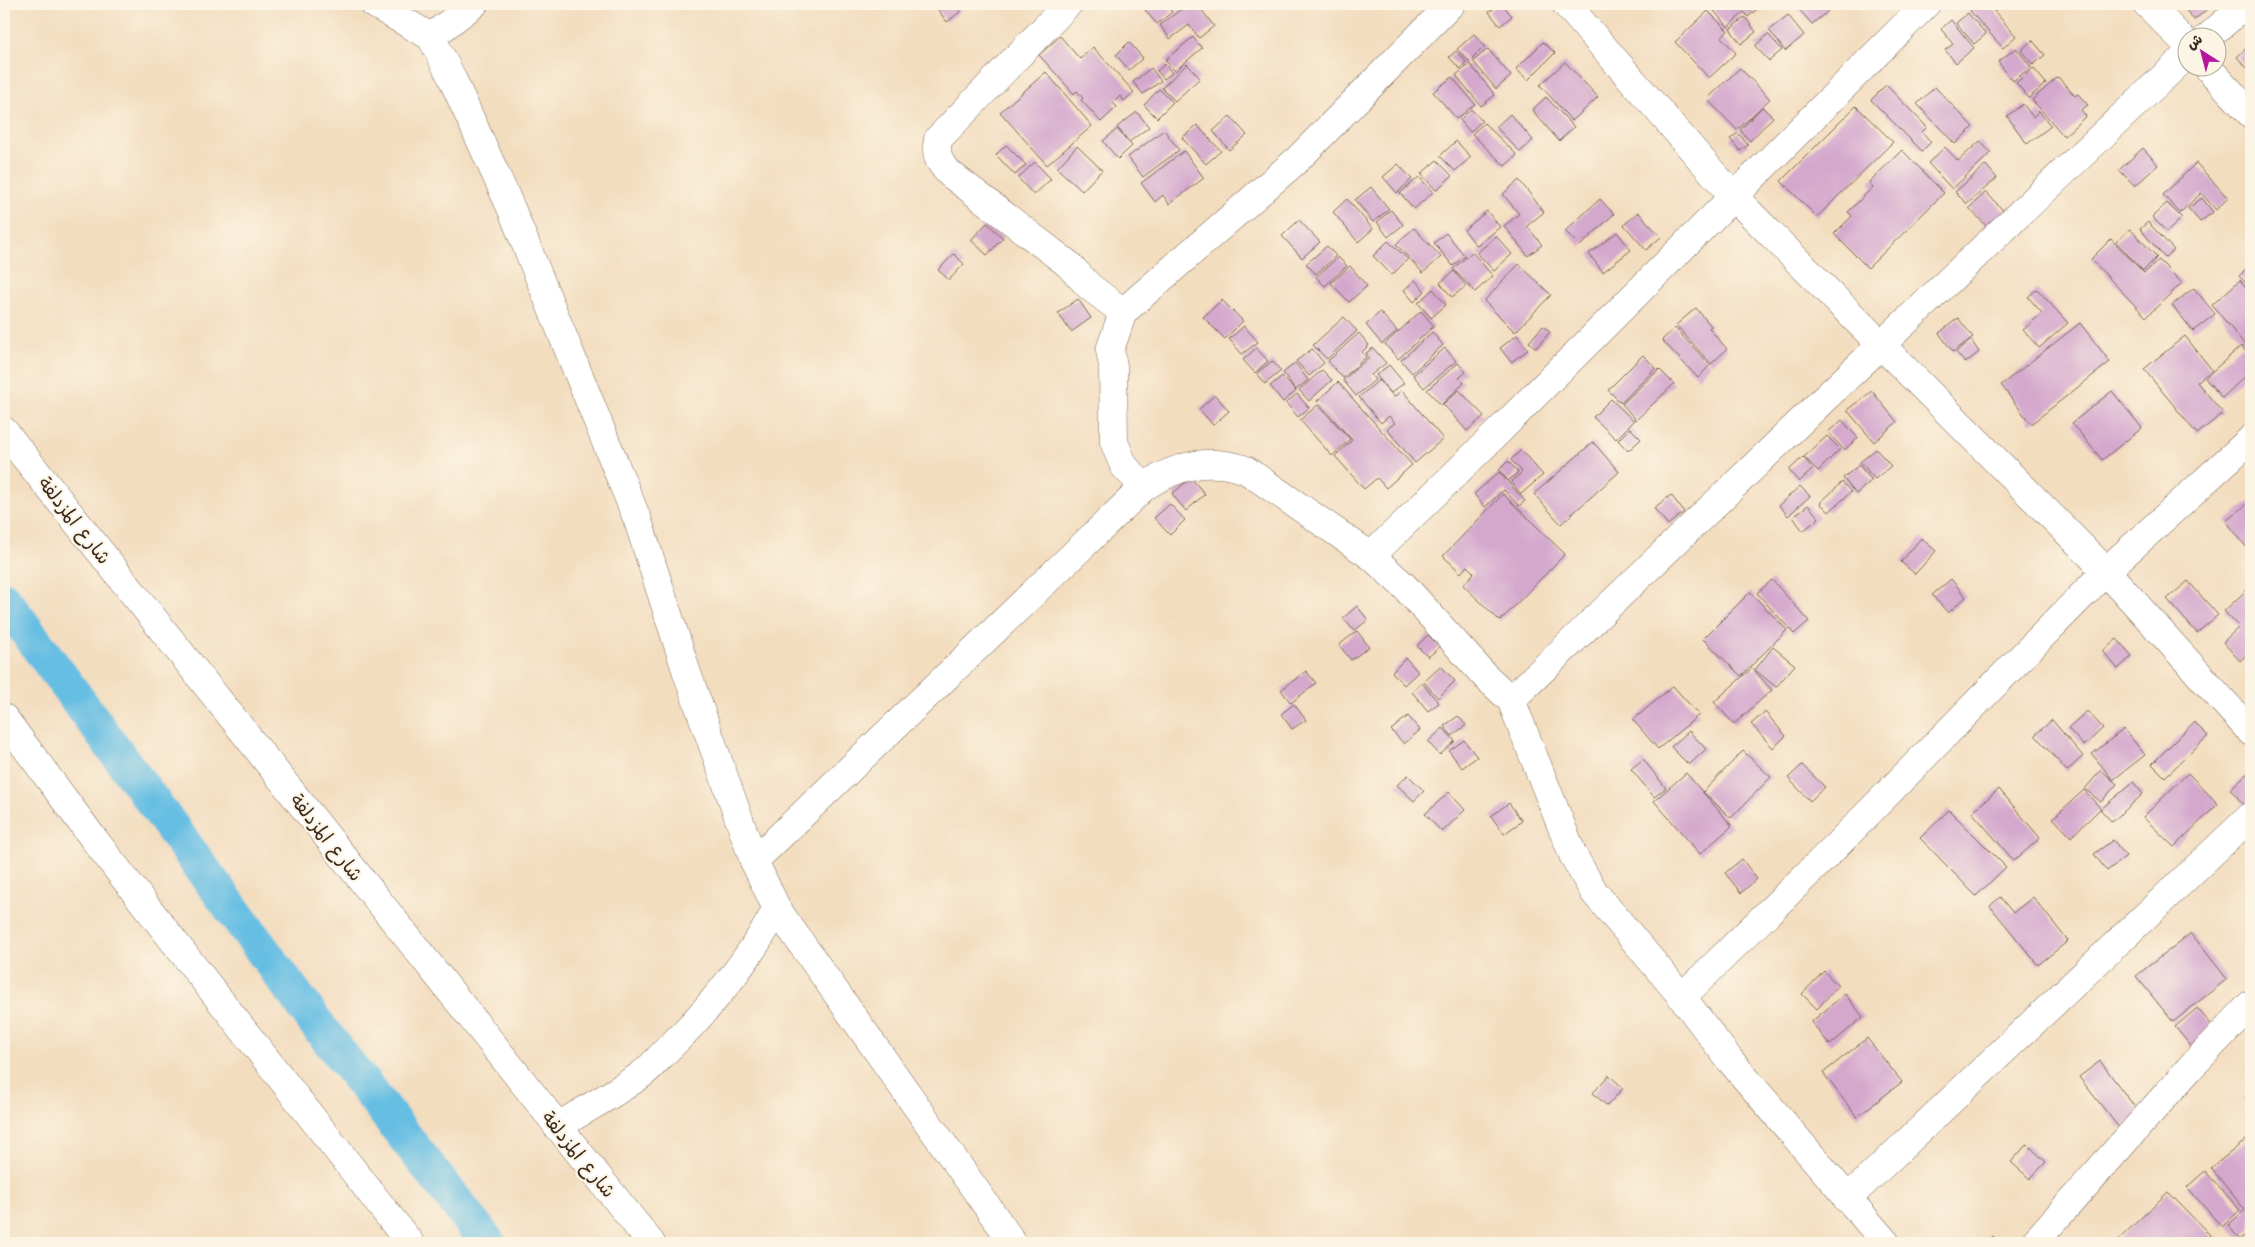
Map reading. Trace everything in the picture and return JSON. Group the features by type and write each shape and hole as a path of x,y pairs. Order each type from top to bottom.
{"street":[{"path":"374,4 431,37 451,76 511,208 638,521 686,673 754,861 777,909 1013,1243"},
{"path":"431,37 474,4"},
{"path":"1068,4 938,140 936,152 942,165 949,173 1068,264 1090,287 1123,312"},
{"path":"1144,487 1124,466 1114,442 1113,366 1110,350 1123,312 1298,159 1451,4"},
{"path":"1566,4 1732,196 2106,571 2251,732"},
{"path":"1371,556 1498,432 1926,4"},
{"path":"2147,4 2178,35"},
{"path":"2218,28 2246,4"},
{"path":"1511,700 2178,63"},
{"path":"2217,78 2251,114"},
{"name":"شارع المزدلفة","path":"4,431 651,1243"},
{"path":"1682,997 1836,846 2106,571 2251,439"},
{"path":"754,861 1144,487 1169,472 1183,467 1217,463 1230,464 1246,470 1371,556 1404,586 1485,676 1511,700 1573,855 1590,884 1617,922 1682,997 1729,1059 1886,1243"},
{"path":"4,718 99,846 410,1243"},
{"path":"1847,1199 2251,816"},
{"path":"557,1127 643,1074 713,1002 759,942 777,909"},
{"path":"2034,1243 2189,1068 2251,1004"}],"building":[{"path":"940,4 955,4 961,11 947,22 936,7"},
{"path":"1152,4 1166,4 1172,12 1157,24 1145,10"},
{"path":"1171,4 1182,4 1175,9"},
{"path":"1188,4 1197,4 1214,26 1199,38 1189,25 1170,39 1160,25"},
{"path":"1499,4 1502,4 1512,16 1500,26 1489,12"},
{"path":"1708,4 1763,4 1748,17 1744,12 1728,27"},
{"path":"1801,4 1822,4 1828,11 1812,24 1797,7"},
{"path":"1979,4 1988,4 2016,36 2003,48 1970,11"},
{"path":"2181,4 2214,4 2194,20"},
{"path":"1708,11 1728,31 1721,37 1736,53 1709,78 1675,42"},
{"path":"1968,13 1986,34 1974,44 1956,23"},
{"path":"1788,15 1804,35 1785,51 1769,30"},
{"path":"1745,17 1756,32 1741,44 1730,29"},
{"path":"1951,20 1974,48 1956,63 1945,50 1953,44 1941,29"},
{"path":"1474,34 1485,46 1469,62 1457,49"},
{"path":"1768,34 1782,50 1769,61 1755,46"},
{"path":"1060,36 1080,59 1093,47 1134,92 1124,101 1120,96 1113,103 1117,107 1101,122 1081,100 1083,98 1077,91 1074,94 1039,55"},
{"path":"1193,37 1202,48 1175,71 1165,60"},
{"path":"2032,40 2045,55 2033,65 2021,51"},
{"path":"1129,42 1143,58 1129,70 1116,55"},
{"path":"1543,42 1555,53 1528,80 1516,69"},
{"path":"2251,44 2251,68 2249,70 2237,57"},
{"path":"2016,48 2031,67 2013,81 1998,62"},
{"path":"1488,49 1511,76 1496,89 1473,61"},
{"path":"1456,51 1466,62 1460,69 1449,57"},
{"path":"1565,62 1598,97 1572,121 1540,85"},
{"path":"1165,64 1172,73 1164,79 1157,71"},
{"path":"1187,64 1200,78 1175,101 1162,88"},
{"path":"1470,64 1495,95 1481,106 1456,75"},
{"path":"1151,68 1161,81 1143,94 1133,82"},
{"path":"1740,68 1770,99 1737,130 1707,99"},
{"path":"2033,68 2046,83 2029,98 2016,83"},
{"path":"1046,72 1092,126 1047,165 1000,112"},
{"path":"1452,77 1475,104 1457,119 1433,92"},
{"path":"2058,77 2075,96 2078,94 2088,105 2081,110 2086,116 2064,136 2032,100"},
{"path":"1886,85 1927,127 1922,132 1931,142 1922,151 1871,100"},
{"path":"1935,87 1973,127 1955,144 1917,104"},
{"path":"1159,89 1173,102 1157,118 1144,105"},
{"path":"1546,97 1574,127 1559,141 1532,110"},
{"path":"2023,104 2033,117 2039,111 2051,126 2027,144 2007,116"},
{"path":"1856,106 1893,142 1817,217 1781,181"},
{"path":"1762,107 1773,117 1750,141 1740,130"},
{"path":"1471,109 1482,121 1470,132 1460,120"},
{"path":"1137,112 1149,127 1129,142 1117,127"},
{"path":"1510,114 1533,140 1520,152 1496,127"},
{"path":"1230,116 1247,135 1229,150 1213,131"},
{"path":"1484,123 1517,155 1505,166 1472,134"},
{"path":"1197,125 1221,151 1206,164 1182,138"},
{"path":"1117,129 1132,146 1118,159 1103,141"},
{"path":"1164,130 1179,150 1143,177 1128,157"},
{"path":"1738,133 1748,145 1740,151 1730,139"},
{"path":"1456,141 1471,157 1455,171 1440,156"},
{"path":"1980,141 1991,153 1952,189 1928,163 1945,147 1958,161"},
{"path":"1006,145 1026,165 1015,175 996,155"},
{"path":"1077,146 1102,170 1082,191 1057,168"},
{"path":"2143,148 2158,165 2135,186 2119,170"},
{"path":"1902,150 1944,193 1868,268 1834,234 1852,216 1848,212 1873,187 1869,182"},
{"path":"1184,151 1204,178 1169,204 1163,195 1155,202 1141,183"},
{"path":"1437,160 1452,176 1436,190 1421,174"},
{"path":"1035,162 1051,179 1034,195 1018,178"},
{"path":"2196,163 2228,198 2216,210 2201,193 2180,213 2163,195"},
{"path":"1398,164 1412,179 1397,193 1383,177"},
{"path":"1986,165 1997,178 1967,204 1955,192"},
{"path":"1419,177 1433,192 1414,209 1400,193"},
{"path":"1519,180 1544,212 1527,226 1542,245 1528,256 1504,226 1519,214 1503,194"},
{"path":"1371,187 1389,209 1373,222 1355,200"},
{"path":"1986,192 2011,219 1994,234 1969,208"},
{"path":"2202,198 2213,212 2200,222 2188,208"},
{"path":"1347,199 1373,229 1358,242 1333,212"},
{"path":"1600,199 1614,214 1580,246 1565,231"},
{"path":"2167,203 2182,218 2167,232 2152,217"},
{"path":"1391,210 1403,225 1388,237 1377,222"},
{"path":"1487,211 1500,227 1477,246 1464,230"},
{"path":"1638,212 1661,237 1646,250 1624,225"},
{"path":"1299,220 1320,242 1302,258 1282,236"},
{"path":"2148,222 2174,250 2165,258 2140,229"},
{"path":"987,223 1003,238 987,255 971,240"},
{"path":"1414,228 1441,257 1423,273 1396,244"},
{"path":"2130,229 2157,257 2143,271 2116,242"},
{"path":"1617,232 1631,250 1603,272 1589,254"},
{"path":"1446,233 1465,256 1453,266 1434,243"},
{"path":"1496,236 1512,254 1494,271 1477,253"},
{"path":"2111,239 2144,273 2159,260 2182,283 2146,317 2091,259"},
{"path":"1388,241 1408,259 1392,275 1373,256"},
{"path":"1327,246 1336,256 1316,274 1306,264"},
{"path":"1472,252 1493,276 1475,292 1453,269"},
{"path":"954,254 964,264 949,280 938,270"},
{"path":"1338,257 1347,266 1325,286 1316,277"},
{"path":"1519,264 1551,295 1515,332 1484,301"},
{"path":"2251,264 2251,288 2239,276"},
{"path":"1350,266 1367,286 1349,302 1331,283"},
{"path":"1454,271 1466,286 1452,297 1440,283"},
{"path":"1415,280 1425,291 1414,302 1404,290"},
{"path":"2240,280 2251,293 2251,352 2212,305"},
{"path":"2194,288 2215,314 2193,331 2172,305"},
{"path":"1433,289 1446,305 1431,318 1418,303"},
{"path":"2037,289 2068,323 2039,348 2023,330 2042,313 2028,297"},
{"path":"1078,299 1091,318 1071,332 1058,313"},
{"path":"1222,300 1243,321 1225,339 1203,317"},
{"path":"1696,308 1711,326 1709,328 1727,349 1711,364 1676,325"},
{"path":"1421,311 1434,326 1398,359 1385,344"},
{"path":"1380,312 1397,331 1382,344 1366,325"},
{"path":"1344,317 1357,331 1327,359 1313,345"},
{"path":"1958,318 1973,337 1953,352 1939,333"},
{"path":"2080,323 2110,362 2031,424 2001,385"},
{"path":"1244,326 1258,342 1242,354 1229,339"},
{"path":"1543,326 1550,332 1536,348 1529,342"},
{"path":"1675,328 1710,365 1698,378 1662,340"},
{"path":"1432,332 1443,345 1412,373 1401,360"},
{"path":"1359,333 1369,345 1362,352 1366,357 1343,378 1328,361"},
{"path":"1517,335 1528,350 1511,362 1500,348"},
{"path":"2185,336 2212,370 2197,382 2223,413 2197,434 2144,369"},
{"path":"1971,340 1979,352 1965,363 1956,352"},
{"path":"2241,346 2251,358 2251,371 2222,398 2205,378"},
{"path":"1256,348 1268,361 1255,373 1243,360"},
{"path":"1373,348 1386,363 1371,375 1375,380 1356,396 1343,380 1369,357 1366,353"},
{"path":"1445,348 1456,361 1424,388 1413,375"},
{"path":"1312,349 1324,363 1309,376 1296,361"},
{"path":"1643,355 1656,368 1621,403 1608,390"},
{"path":"1272,361 1281,371 1265,384 1257,373"},
{"path":"1295,363 1308,380 1296,390 1283,373"},
{"path":"1458,363 1466,372 1459,378 1464,383 1441,405 1427,390"},
{"path":"1389,365 1404,383 1391,393 1376,375"},
{"path":"1659,369 1674,384 1636,420 1622,404"},
{"path":"1322,370 1332,380 1309,401 1299,390"},
{"path":"1282,376 1296,391 1283,402 1270,386"},
{"path":"1379,380 1394,397 1402,390 1443,439 1415,463 1387,429 1395,423 1389,416 1381,423 1359,397"},
{"path":"1338,382 1412,465 1386,488 1377,478 1364,489 1335,456 1352,440 1317,401"},
{"path":"1459,390 1484,416 1467,431 1443,404"},
{"path":"1872,391 1897,422 1874,442 1847,410"},
{"path":"2112,391 2142,428 2102,460 2072,423"},
{"path":"1297,394 1309,408 1298,417 1286,403"},
{"path":"1215,395 1229,411 1213,425 1199,409"},
{"path":"1611,399 1634,421 1616,439 1593,417"},
{"path":"1318,405 1350,439 1332,456 1300,420"},
{"path":"1842,420 1858,438 1844,450 1828,432"},
{"path":"1630,428 1641,439 1628,451 1618,440"},
{"path":"1827,436 1840,449 1818,471 1804,457"},
{"path":"1593,442 1619,472 1561,524 1534,494"},
{"path":"1876,449 1891,466 1875,479 1860,462"},
{"path":"1521,450 1543,475 1521,494 1511,482 1522,472 1511,460"},
{"path":"1803,457 1813,469 1799,482 1789,470"},
{"path":"1508,461 1518,472 1508,481 1499,470"},
{"path":"1859,465 1872,480 1856,494 1843,478"},
{"path":"1499,472 1525,501 1519,506 1504,490 1485,507 1474,494"},
{"path":"1191,478 1205,494 1186,511 1172,494"},
{"path":"1842,482 1851,492 1829,512 1820,503"},
{"path":"1800,486 1810,496 1788,516 1779,505"},
{"path":"1503,494 1565,554 1500,621 1463,585 1474,573 1467,566 1461,573 1443,556"},
{"path":"1671,495 1684,512 1668,525 1654,508"},
{"path":"2251,501 2251,553 2226,521"},
{"path":"1170,504 1185,520 1170,535 1154,518"},
{"path":"1808,505 1819,518 1803,531 1793,517"},
{"path":"1921,538 1936,551 1915,574 1901,562"},
{"path":"1951,579 1966,597 1948,613 1932,595"},
{"path":"1772,580 1809,621 1794,634 1757,593"},
{"path":"2188,581 2218,615 2197,633 2167,599"},
{"path":"2251,586 2251,651 2240,661 2223,642 2239,627 2224,611"},
{"path":"1750,592 1787,630 1741,676 1703,639"},
{"path":"1357,606 1368,620 1354,631 1343,618"},
{"path":"1357,631 1369,647 1351,660 1339,645"},
{"path":"1428,635 1440,647 1428,657 1417,646"},
{"path":"2117,639 2132,656 2118,669 2103,651"},
{"path":"1773,647 1795,665 1776,687 1755,670"},
{"path":"1406,658 1418,672 1404,685 1392,672"},
{"path":"1441,666 1455,681 1438,698 1424,682"},
{"path":"1752,668 1772,690 1734,724 1714,702"},
{"path":"1306,671 1316,683 1291,703 1281,690"},
{"path":"1422,683 1439,703 1428,711 1412,692"},
{"path":"1673,686 1699,715 1658,749 1633,720"},
{"path":"1294,704 1306,720 1292,729 1281,714"},
{"path":"2087,711 2103,728 2084,746 2068,728"},
{"path":"1765,712 1786,736 1773,748 1751,724"},
{"path":"1408,716 1420,730 1404,744 1391,730"},
{"path":"1458,716 1466,725 1452,736 1444,726"},
{"path":"2052,720 2083,756 2067,771 2035,735"},
{"path":"2194,722 2208,736 2165,777 2152,764"},
{"path":"1443,728 1455,741 1440,755 1428,742"},
{"path":"2124,729 2145,755 2113,780 2092,754"},
{"path":"1689,731 1706,749 1689,765 1671,747"},
{"path":"1464,740 1477,757 1462,768 1449,751"},
{"path":"1743,751 1771,777 1731,818 1703,792"},
{"path":"1643,759 1666,788 1654,797 1631,769"},
{"path":"1802,765 1825,787 1810,801 1788,778"},
{"path":"2101,770 2117,784 2101,802 2085,789"},
{"path":"2251,770 2251,810 2250,812 2230,789"},
{"path":"1686,773 1732,826 1700,854 1654,801"},
{"path":"2188,773 2218,804 2174,847 2143,817"},
{"path":"1408,775 1424,791 1414,801 1397,785"},
{"path":"2133,782 2143,794 2112,822 2100,809 2071,837 2053,818 2084,790 2101,809"},
{"path":"1999,789 2040,838 2014,861 1972,812"},
{"path":"1449,792 1465,810 1442,832 1425,814"},
{"path":"1509,803 1522,821 1504,834 1491,816"},
{"path":"1949,810 2006,867 1976,896 1920,838"},
{"path":"2113,840 2126,856 2107,871 2094,854"},
{"path":"1742,859 1757,879 1741,893 1725,873"},
{"path":"2000,897 2013,913 2033,897 2068,941 2038,965 1990,906"},
{"path":"2191,933 2227,979 2173,1022 2136,976"},
{"path":"1824,971 1838,986 1817,1009 1802,994"},
{"path":"1845,994 1863,1017 1830,1045 1811,1022"},
{"path":"2197,1008 2218,1032 2195,1051 2175,1027"},
{"path":"1867,1038 1902,1082 1857,1117 1823,1073"},
{"path":"2100,1061 2140,1114 2120,1129 2079,1077"},
{"path":"1609,1075 1623,1088 1607,1106 1593,1093"},
{"path":"2251,1091 2251,1103 2245,1098"},
{"path":"2246,1140 2251,1146 2251,1230 2240,1240 2228,1225 2245,1210 2211,1168"},
{"path":"2027,1144 2046,1162 2030,1179 2011,1162"},
{"path":"2205,1171 2240,1210 2222,1227 2187,1187"},
{"path":"2168,1192 2218,1243 2115,1243"},
{"path":"1993,1236 1998,1243 1982,1243"}],"waterway":[{"path":"4,600 319,1027 488,1243"}]}
